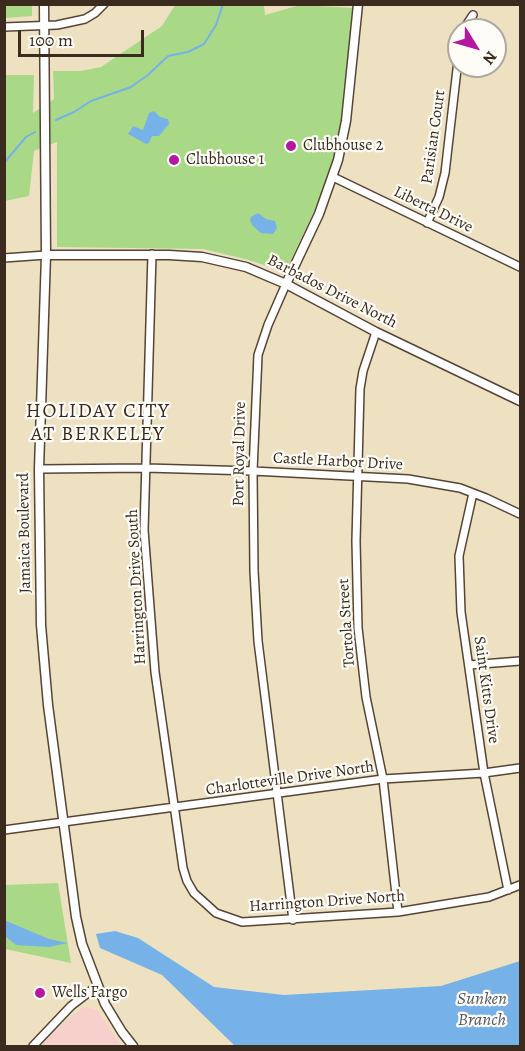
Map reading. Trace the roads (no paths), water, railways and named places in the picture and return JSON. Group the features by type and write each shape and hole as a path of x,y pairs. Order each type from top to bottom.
{"street":[{"name":"Jamaica Boulevard","path":"44,4 46,255 39,469 41,626 48,705 76,916 82,944 97,986 122,1032 133,1047"},
{"path":"4,27 57,25 85,19 104,4"},
{"name":"Port Royal Drive","path":"293,920 256,617 253,471 258,355 268,325 333,177 346,121 358,4"},
{"name":"Parisian Court","path":"427,223 439,197 445,173 456,78"},
{"name":"Liberta Drive","path":"333,177 520,267"},
{"name":"Barbados Drive North","path":"46,255 152,254 202,257 246,267 286,284 376,332 520,401"},
{"name":"Harrington Drive South","path":"152,254 144,530 155,672 175,808"},
{"path":"4,258 46,255"},
{"name":"Tortola Street","path":"376,332 363,371 360,389 356,541 358,628 366,697 382,779 398,912"},
{"name":"Castle Harbor Drive","path":"39,469 146,468 358,475 438,483 473,493 520,514"},
{"name":"Saint Kitts Drive","path":"473,493 459,556 461,612 484,773 508,890"},
{"path":"469,665 520,661"},
{"name":"Charlotteville Drive North","path":"4,830 382,779 484,773 520,768"},
{"name":"Harrington Drive North","path":"175,808 187,880 194,893 216,913 242,922 398,912 489,897 520,885"},
{"path":"33,1047 71,1006 97,986"}],"water":[{"path":"154,111 160,117 168,119 169,124 159,136 152,136 146,144 128,134 133,126 143,130 149,113"},
{"path":"258,213 266,219 275,221 277,228 273,234 261,233 253,226 250,221 251,217"},
{"path":"4,920 49,939 68,943 49,947 16,945 5,936"},
{"name":"Sunken Branch","path":"115,931 138,938 214,987 284,995 441,986 520,961 520,1046 235,1046 162,975 100,948 96,934"}],"waterway":[{"path":"56,120 91,101 131,87 168,56 188,52 204,44 216,25 223,4"},
{"path":"4,163 26,137 35,132"}],"place":[{"name":"Clubhouse 2","path":"291,146"},
{"name":"Clubhouse 1","path":"174,160"},
{"name":"Wells Fargo","path":"40,993"}],"district":[{"name":"HOLIDAY CITY AT BERKELEY","path":"98,424"}]}
